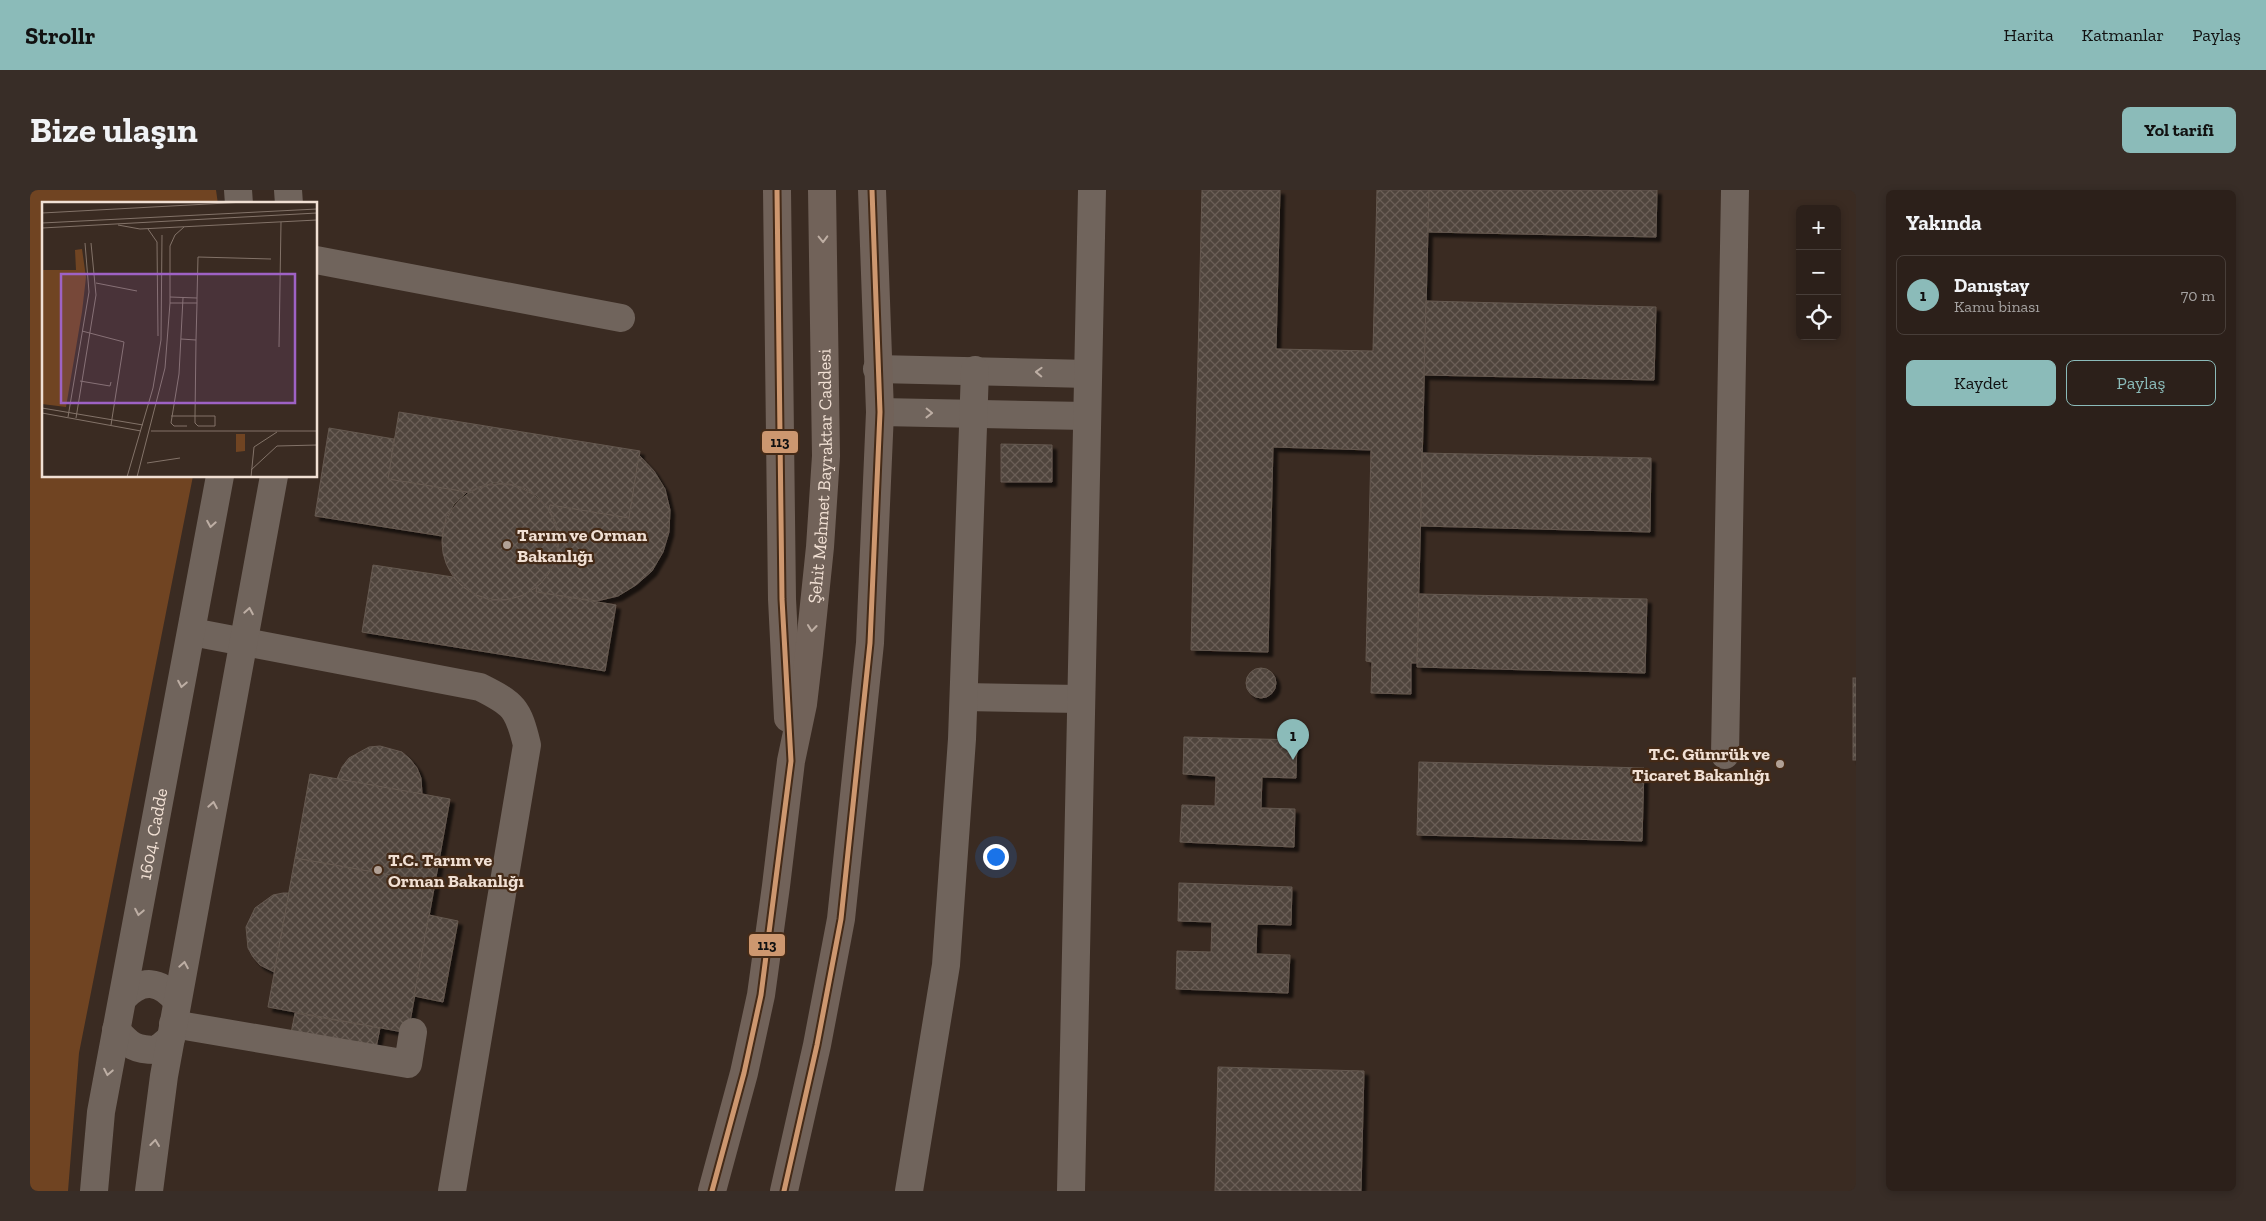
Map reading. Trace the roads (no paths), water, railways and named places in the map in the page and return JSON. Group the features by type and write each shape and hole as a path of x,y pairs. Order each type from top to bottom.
{"main road":[{"name":"Şehit Mehmet Bayraktar Caddesi","path":"777,190 782,599 791,761"},
{"name":"Şehit Mehmet Bayraktar Caddesi","path":"712,1191 744,1073 760,995 776,886 791,761 803,704 809,653 820,547 826,456 822,190"},
{"path":"784,1191 817,1045 841,919 870,643 880,412 872,190"}],"street":[{"path":"1071,1191 1092,190"},
{"path":"1725,755 1735,190"},
{"path":"318,260 621,318"},
{"path":"877,369 1088,374"},
{"path":"909,1191 946,965 964,696 975,370"},
{"path":"880,412 1087,416"},
{"name":"1604. Cadde","path":"94,1191 101,1112 220,478"},
{"path":"149,1191 161,1092 274,478"},
{"path":"192,632 480,688 505,700 520,716 527,745 452,1191"},
{"path":"964,696 1081,699"},
{"path":"116,1030 131,1045 146,1050 157,1050 174,1021 165,989 151,984 141,984 132,988 122,998"},
{"path":"174,1021 408,1064 413,1032"}],"place":[{"name":"Tarım ve Orman Bakanlığı","path":"507,545"},
{"name":"Danıştay","path":"1293,760"},
{"name":"T.C. Gümrük ve Ticaret Bakanlığı","path":"1780,764"},
{"name":"T.C. Tarım ve Orman Bakanlığı","path":"378,870"}]}
